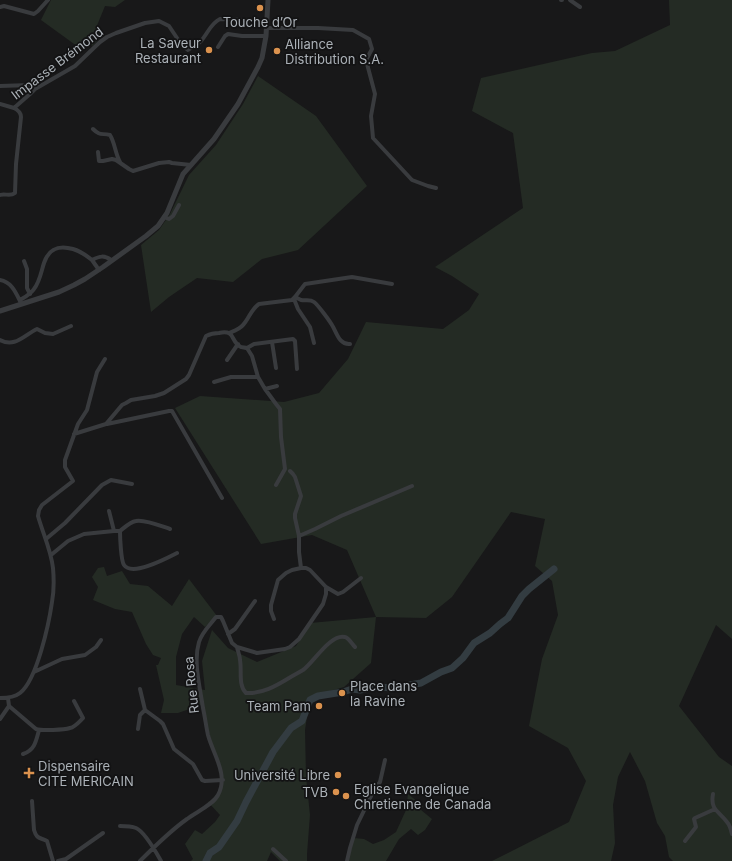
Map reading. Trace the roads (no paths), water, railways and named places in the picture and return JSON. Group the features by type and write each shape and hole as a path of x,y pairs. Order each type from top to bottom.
{"street":[{"path":"0,7 4,6 34,14 48,0"},
{"path":"0,312 21,302 65,290 99,270 158,226 167,213 184,174 212,141 238,104 258,68 262,58 266,36 268,0"},
{"path":"570,0 580,7"},
{"name":"Impasse Brémond","path":"0,104 14,108 35,89 75,66 93,48 107,37 145,23 160,21 169,26 181,44 188,50 201,41 213,24 220,19 267,21"},
{"path":"266,28 353,30 369,39 372,49 366,60 375,94 371,116 373,138 412,180 436,188"},
{"path":"218,47 228,34 242,36 266,36"},
{"path":"0,86 30,85 35,89"},
{"path":"0,195 13,195 15,193 16,164 21,117 20,112 14,108"},
{"path":"93,129 97,134 110,135 114,142 116,154 120,162"},
{"path":"98,152 99,160 116,160 133,171 169,162 191,165"},
{"path":"164,217 169,219 172,217 179,205"},
{"path":"21,302 34,290 39,281 44,261 53,248 74,249 92,260 99,270"},
{"path":"92,260 99,257 107,257 111,260"},
{"path":"24,261 27,269 27,288 30,294"},
{"path":"294,298 305,284 352,277 392,284"},
{"path":"0,280 11,285 21,302"},
{"path":"294,298 298,309 310,327 314,343"},
{"path":"229,333 241,328 244,325 255,306 294,298 310,300 316,304 332,325 342,342 348,345 350,344"},
{"path":"0,340 7,343 19,341 37,329 45,333 53,334 71,326"},
{"path":"106,424 126,402 164,393 186,379 205,338 208,335 225,331 229,333 241,347 247,348 254,344 293,339 297,369"},
{"path":"272,342 276,368"},
{"path":"227,360 238,344"},
{"path":"247,348 252,356 258,377 280,409 281,437 285,469 276,484"},
{"path":"0,698 8,698 20,694 26,687 42,648 53,601 53,570 51,555 38,516 39,510 42,505 73,481 65,464 65,460 78,424 87,410 97,372 105,360"},
{"path":"214,382 232,377 258,377"},
{"path":"265,389 277,386"},
{"path":"74,434 106,424 172,411 222,498"},
{"path":"290,471 296,477 301,496 295,514 299,536 301,568"},
{"path":"46,540 65,523 102,484 111,480 132,484"},
{"path":"299,536 316,530 340,516 412,486"},
{"path":"109,511 114,530"},
{"path":"51,555 68,541 84,534 114,530 120,531 130,523 137,520 170,529"},
{"path":"120,531 122,563 126,568 130,569 143,567 177,553"},
{"path":"274,619 271,611 271,605 278,580 286,573 301,568 306,568 310,570 326,587 338,594 361,578"},
{"path":"237,647 257,653 290,647 299,639 323,604 326,594 326,587"},
{"path":"228,634 235,628 255,601"},
{"name":"Rue Rosa","path":"223,780 208,734 197,670 197,650 199,640 204,631 216,617 220,617 222,619 232,642 237,647"},
{"path":"237,647 240,659 242,685 246,693 268,690 303,670 318,653 336,638 343,636 346,637 355,647"},
{"path":"33,672 62,659 85,655 96,647 101,640"},
{"path":"140,689 145,710 163,724 174,749 193,764 202,780 223,780 221,790 214,801 188,818 140,861"},
{"path":"0,719 9,706 8,698"},
{"path":"9,706 36,729 69,729 76,725 82,718 74,701"},
{"path":"138,730 140,715 145,710"},
{"path":"23,754 33,748 39,730"},
{"path":"347,861 357,826 374,790 380,782 385,760"},
{"path":"713,794 712,802 715,809 728,823 732,834"},
{"path":"32,801 34,830 39,838 47,841 53,861"},
{"path":"685,841 696,827 694,819 715,809"},
{"path":"120,826 129,826 138,830 149,841 161,861"},
{"path":"58,861 66,859 103,833"},
{"path":"273,849 286,861"}],"waterway":[{"path":"206,861 210,853 219,847 237,821 273,752 291,728 302,721 310,700 318,696 352,689 360,690 378,687 393,688 421,683 452,668 463,658 474,643 490,633 508,618 522,596 554,569"}],"place":[{"name":"Touche d’Or","path":"260,8"},
{"name":"La Saveur Restaurant","path":"209,50"},
{"name":"Alliance Distribution S.A.","path":"277,51"},
{"name":"Place dans la Ravine","path":"342,693"},
{"name":"Team Pam","path":"319,706"},
{"name":"Dispensaire CITE MERICAIN","path":"29,773"},
{"name":"Université Libre","path":"338,775"},
{"name":"TVB","path":"336,792"},
{"name":"Eglise Evangelique Chretienne de Canada","path":"346,796"}]}
